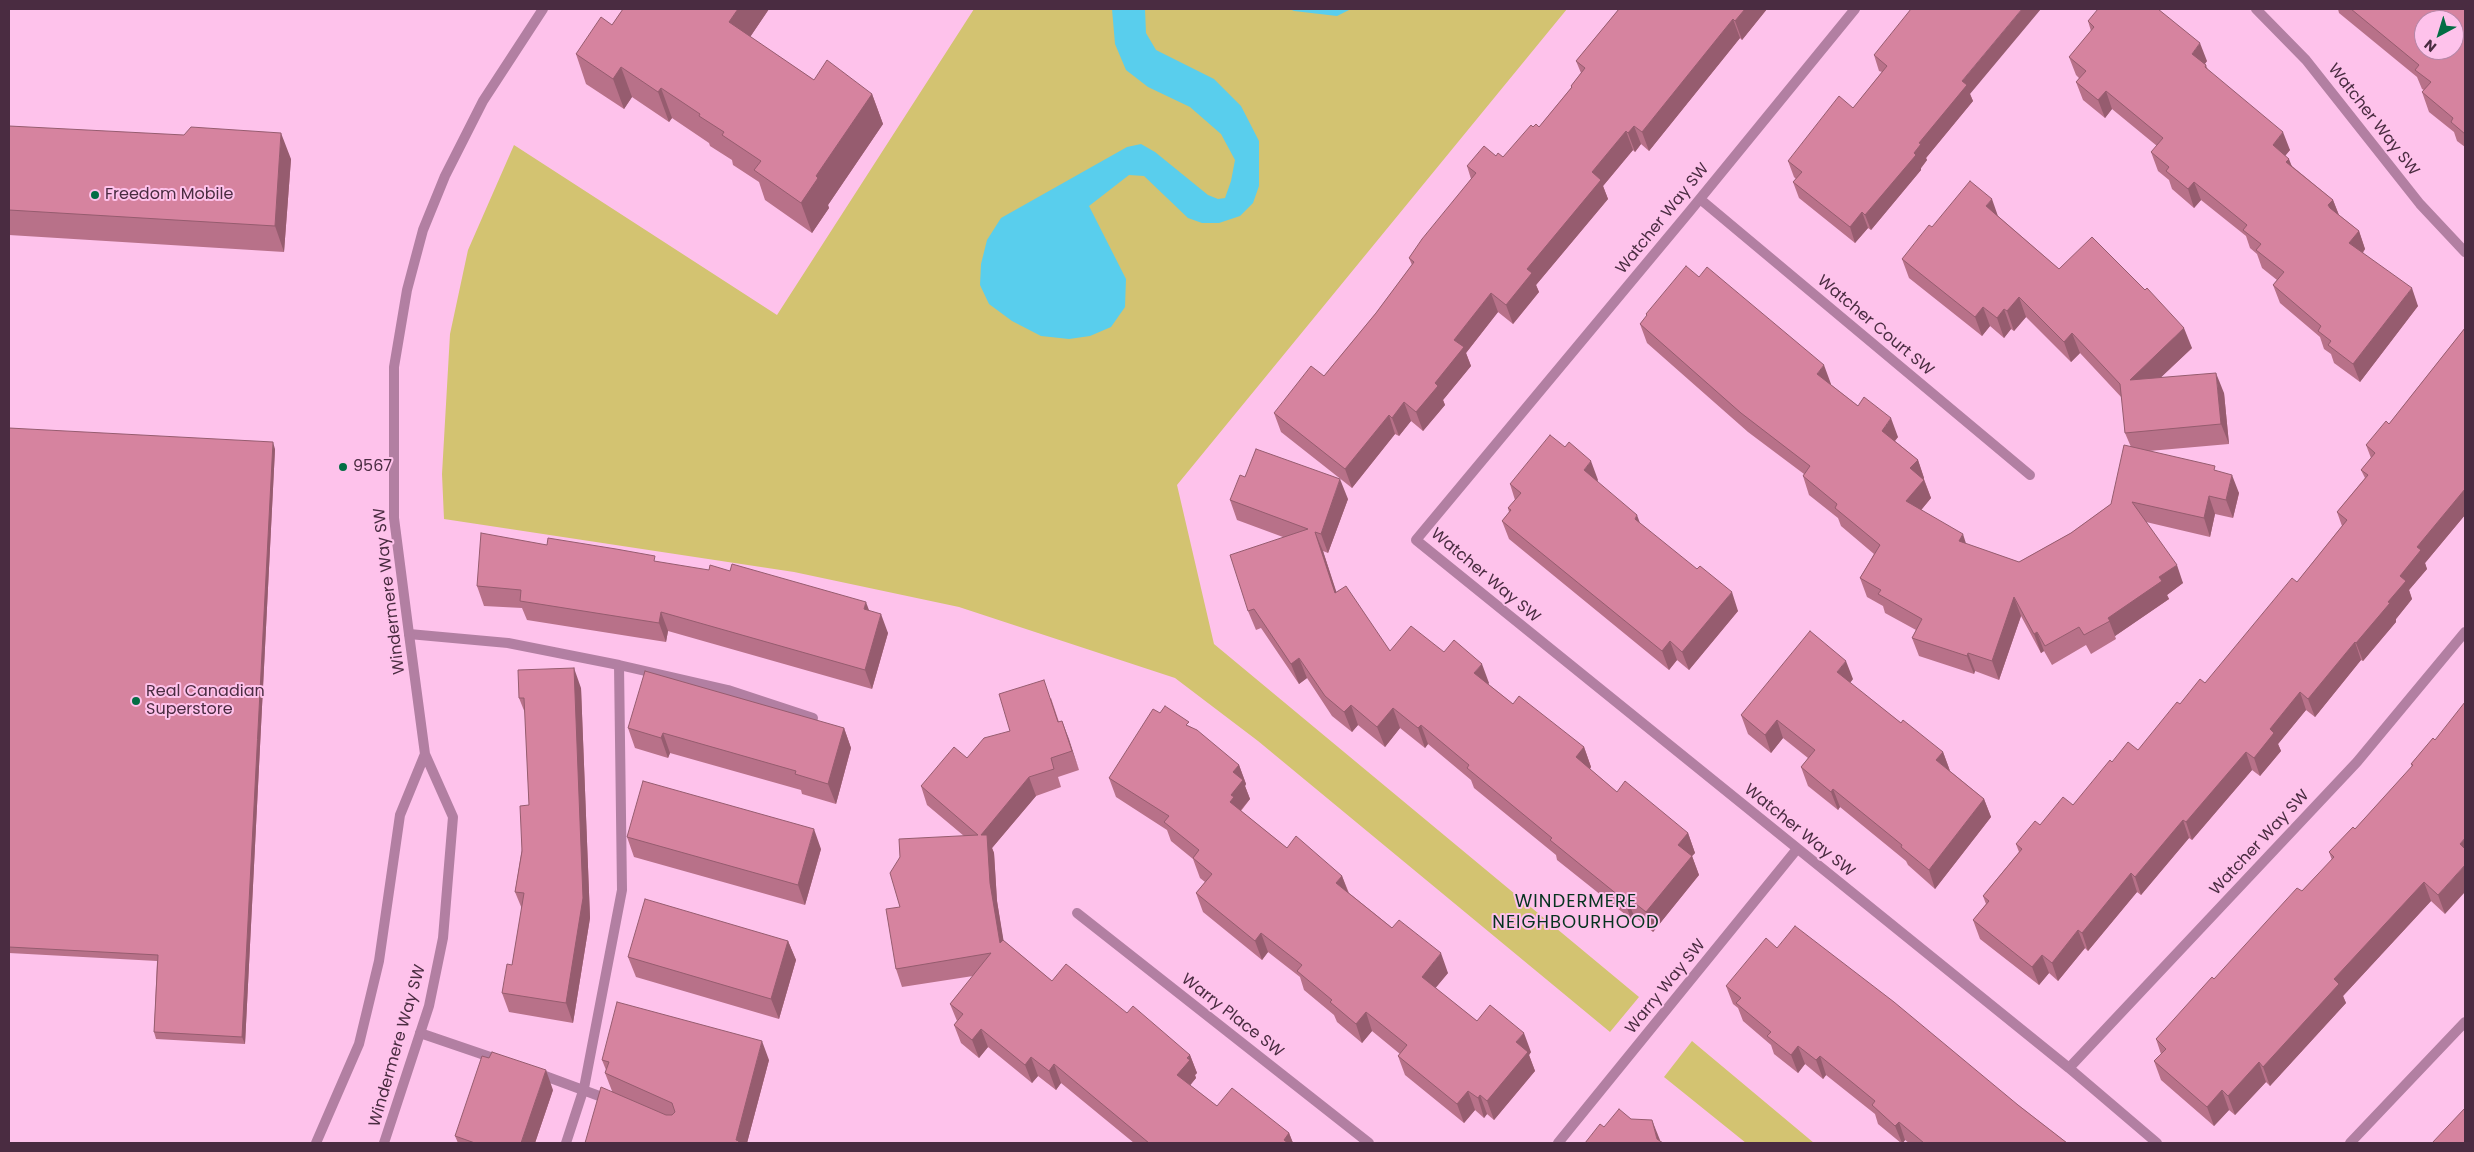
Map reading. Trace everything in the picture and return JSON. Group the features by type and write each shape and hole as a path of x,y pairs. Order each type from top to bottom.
{"street":[{"name":"Windermere Way SW","path":"384,1143 429,1006 443,938 453,817 425,754 409,634 394,518 394,366 407,290 423,230 445,176 483,102 543,9"},
{"name":"Watcher Way SW","path":"1855,9 1700,199 1416,540 2069,1068 2158,1143"},
{"name":"Watcher Way SW","path":"2256,9 2306,60 2420,204 2465,252"},
{"name":"Watcher Court SW","path":"1700,199 2030,475"},
{"name":"Watcher Way SW","path":"2069,1068 2357,762 2465,632"},
{"path":"409,634 508,643 619,665 728,690 813,718"},
{"path":"566,1143 584,1088 622,890 619,665"},
{"name":"Windermere Way SW","path":"316,1143 358,1044 379,962 400,816 425,754"},
{"name":"Warry Way SW","path":"1558,1143 1797,849"},
{"name":"Warry Place SW","path":"1077,913 1369,1143"},
{"path":"2350,1143 2465,1022"},
{"path":"420,1033 511,1064"},
{"path":"529,1070 584,1088 617,1103"}],"shaded area":[{"path":"974,9 1567,9 1177,485 1214,644 1639,997 1610,1032 1258,741 1175,678 959,607 794,572 444,519 442,474 450,334 468,250 514,145 777,315"},
{"path":"1692,1041 1814,1143 1746,1143 1664,1077"}],"water":[{"path":"1112,9 1145,9 1146,33 1156,50 1214,79 1241,106 1259,141 1259,186 1253,203 1240,216 1219,223 1202,223 1188,218 1144,176 1129,175 1089,206 1126,279 1125,307 1111,327 1090,336 1069,339 1041,336 1012,321 989,304 980,285 981,264 987,240 1001,218 1127,147 1141,144 1155,152 1208,195 1218,199 1225,198 1231,181 1235,160 1221,134 1190,107 1148,87 1126,70 1115,44"},
{"path":"1290,9 1351,9 1337,16"}],"building":[{"path":"623,9 738,9 729,22 814,80 827,60 872,94 816,176 818,178 801,203 754,170 761,161 722,135 724,132 699,116 700,114 661,88 658,92 621,67 613,79 576,54 601,17 612,25"},
{"path":"1619,9 1745,9 1735,21 1733,19 1642,132 1634,126 1628,133 1626,131 1592,172 1601,180 1527,269 1532,273 1506,305 1491,293 1454,340 1464,347 1435,383 1438,386 1416,412 1404,402 1392,418 1389,415 1345,469 1274,413 1311,366 1324,376 1376,313 1414,262 1409,258 1422,239 1476,173 1467,166 1484,146 1496,156 1498,153 1503,157 1531,125 1533,127 1536,124 1539,127 1585,68 1576,61"},
{"path":"1911,9 2022,9 1962,81 1967,85 1919,143 1921,144 1914,153 1916,155 1865,215 1862,212 1850,227 1793,182 1802,172 1788,161 1839,96 1853,108 1887,66 1874,55"},
{"path":"2098,9 2158,9 2200,43 2192,54 2283,132 2273,145 2289,159 2286,162 2333,200 2328,205 2330,208 2359,231 2349,243 2412,288 2353,364 2328,345 2331,341 2318,331 2321,326 2273,285 2284,272 2256,250 2261,244 2243,230 2247,225 2194,182 2188,189 2166,171 2169,167 2151,152 2163,138 2106,91 2098,100 2076,82 2086,71 2069,57 2094,27 2088,21"},
{"path":"2351,9 2465,9 2465,134 2451,122 2453,118 2422,92 2431,82 2415,70 2419,65"},
{"path":"9,126 184,135 191,127 281,133 275,226 9,210"},
{"path":"1970,181 1992,199 1986,206 2059,269 2092,237 2145,290 2147,288 2184,328 2130,380 2216,373 2221,424 2125,433 2120,384 2072,333 2064,342 2019,297 2007,311 2004,309 1997,318 1983,307 1975,317 1902,259 1929,225 1932,227"},
{"path":"1686,266 1699,277 1707,267 1824,365 1817,374 1858,406 1864,397 1891,418 1882,431 1918,460 1910,468 1924,480 1906,501 1963,534 1959,541 2019,562 2071,533 2111,504 2124,445 2215,466 2214,470 2232,475 2226,500 2209,496 2204,518 2132,502 2177,565 2159,577 2162,581 2108,618 2110,621 2084,635 2079,627 2045,646 2037,632 2034,634 2014,597 1992,661 1968,653 1967,656 1912,638 1922,619 1878,594 1881,590 1860,578 1880,545 1835,508 1837,504 1803,476 1810,466 1741,413 1640,324 1646,314"},
{"path":"2465,328 2465,489 2417,547 2421,550 2400,576 2406,581 2388,602 2390,603 2308,699 2300,692 2270,729 2274,733 2254,758 2246,752 2186,822 2183,820 2135,877 2131,873 2082,933 2078,930 2052,963 2042,955 2032,967 1973,920 1989,901 1983,896 2022,849 2016,844 2035,821 2040,825 2063,797 2073,805 2110,760 2112,762 2128,742 2138,750 2177,702 2180,704 2200,679 2205,683 2292,578 2297,582 2347,520 2337,512 2368,475 2361,470 2375,453 2366,445 2386,421 2389,424"},
{"name":"Real Canadian Superstore","path":"9,428 273,442 242,1037 154,1032 158,955 9,947"},
{"path":"1550,435 1565,447 1569,442 1591,461 1584,470 1637,515 1635,519 1697,569 1700,566 1732,592 1682,652 1670,641 1662,651 1502,521 1511,510 1508,508 1521,493 1510,484"},
{"path":"1256,449 1340,479 1321,534 1315,532 1335,593 1346,586 1390,651 1411,626 1444,652 1454,640 1482,664 1474,673 1513,704 1519,696 1584,747 1576,757 1617,792 1625,781 1688,833 1678,845 1692,856 1646,912 1626,896 1624,900 1550,840 1552,838 1467,768 1469,765 1421,725 1418,728 1393,708 1377,727 1351,705 1344,712 1325,696 1299,658 1291,664 1254,609 1248,611 1230,555 1308,529 1230,500 1240,475 1245,477"},
{"path":"481,533 547,545 548,538 616,549 655,556 654,561 709,570 710,565 730,571 732,564 866,602 864,609 881,614 865,670 661,612 659,623 520,601 521,590 477,586"},
{"path":"1810,631 1846,661 1837,672 1901,723 1903,720 1943,752 1936,760 1984,799 1929,870 1901,847 1902,845 1833,789 1831,792 1801,767 1815,750 1777,720 1765,735 1741,715"},
{"path":"574,668 583,898 566,1003 502,993 507,964 512,965 524,893 515,892 522,851 520,806 529,805 524,698 519,698 518,670"},
{"path":"645,671 844,728 828,784 795,774 796,771 663,733 661,738 628,728"},
{"path":"1044,680 1058,722 1062,721 1072,751 1051,758 1054,769 1029,777 981,835 987,835 990,883 1000,943 1003,940 1052,981 1066,964 1127,1013 1133,1006 1190,1055 1187,1058 1190,1060 1177,1075 1217,1106 1232,1088 1289,1133 1284,1140 1288,1143 1149,1143 1054,1064 1049,1071 1031,1057 1025,1065 981,1029 972,1040 954,1025 963,1014 950,1004 991,953 896,969 886,909 900,907 890,873 900,857 899,839 978,835 921,786 954,747 967,758 984,738 1010,731 999,694"},
{"path":"2465,702 2465,838 2460,844 2465,849 2465,865 2438,895 2424,882 2334,979 2339,984 2263,1067 2259,1062 2228,1096 2222,1090 2207,1107 2154,1061 2166,1049 2156,1039 2297,888 2302,891 2334,857 2329,852 2353,827 2355,829 2413,765 2411,764 2433,738 2435,740"},
{"path":"1165,706 1189,722 1186,725 1197,730 1239,765 1233,772 1243,780 1231,795 1234,797 1230,802 1287,848 1296,836 1342,876 1336,883 1392,928 1399,920 1441,953 1422,977 1477,1021 1490,1005 1524,1033 1516,1042 1528,1052 1487,1101 1480,1095 1478,1098 1468,1091 1457,1104 1398,1056 1407,1045 1366,1012 1356,1024 1330,1002 1332,1000 1297,971 1302,965 1261,933 1255,941 1196,893 1212,874 1193,858 1199,850 1164,822 1169,816 1109,778 1153,709 1160,713"},
{"path":"643,781 814,829 798,885 627,837"},
{"path":"645,899 788,941 771,999 628,957"},
{"path":"1795,926 1894,1002 2018,1105 2067,1143 1924,1143 1899,1122 1895,1126 1872,1105 1875,1101 1820,1056 1816,1060 1798,1046 1791,1055 1767,1036 1771,1032 1736,1003 1741,998 1726,986 1766,938 1777,948"},
{"path":"617,1002 762,1041 736,1140 739,1141 738,1143 585,1143 601,1087 666,1115 672,1115 675,1112 672,1103 605,1073 609,1062 602,1060"},
{"path":"492,1052 546,1070 521,1143 475,1143 455,1136 482,1056 489,1058"},
{"path":"2465,1108 2465,1143 2432,1143"},
{"path":"1619,1109 1631,1119 1652,1120 1657,1139 1663,1143 1585,1143 1600,1124 1604,1127"}],"place":[{"name":"Freedom Mobile","path":"95,195"},
{"name":"9567","path":"343,467"},
{"name":"Real Canadian Superstore","path":"136,701"}],"district":[{"name":"WINDERMERE NEIGHBOURHOOD","path":"1576,912"}]}
